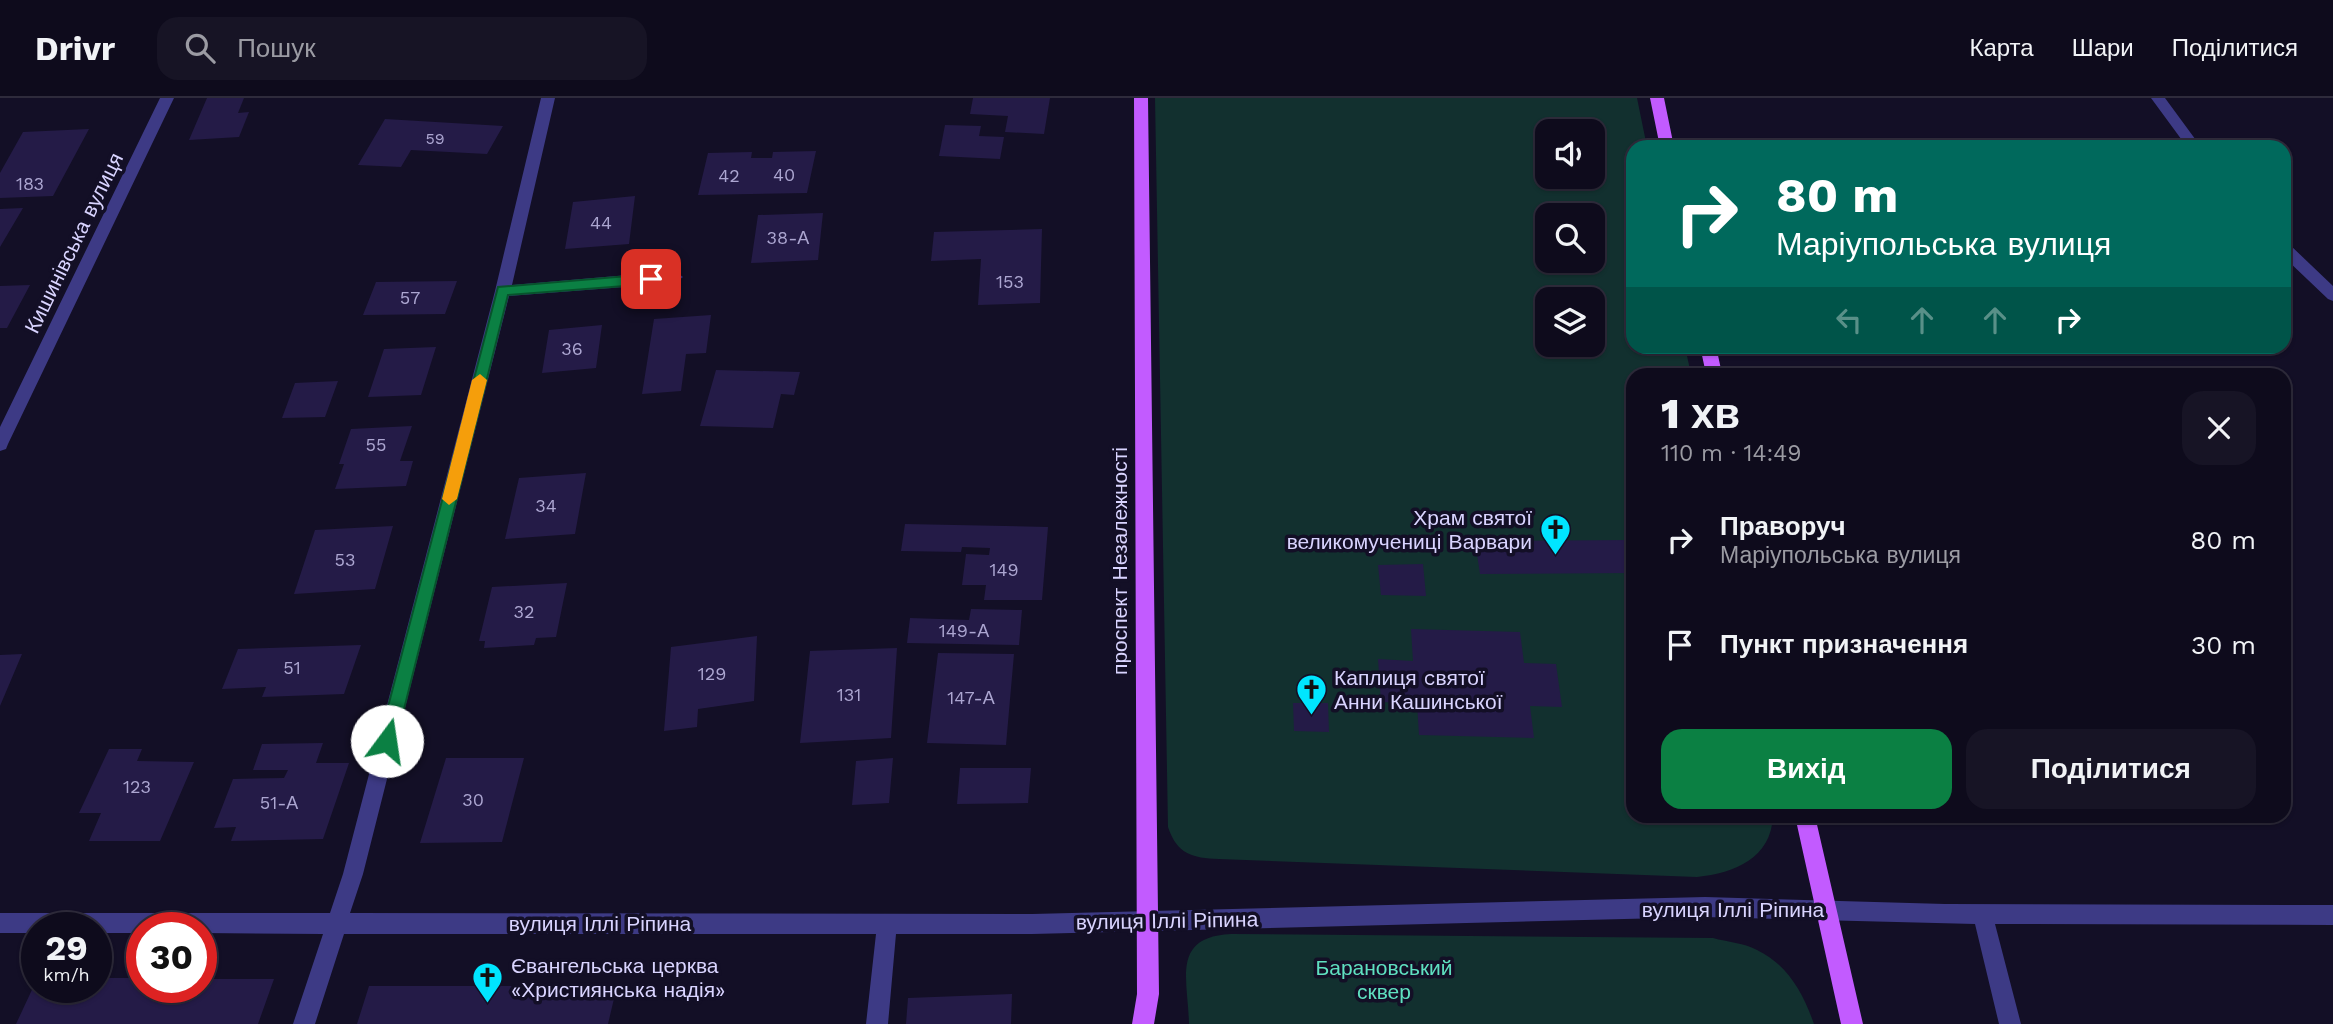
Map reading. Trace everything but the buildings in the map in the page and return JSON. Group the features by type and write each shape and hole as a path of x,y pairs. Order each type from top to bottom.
{"main road":[{"name":"проспект Незалежності","path":"1141,98 1148,994 1143,1024"},
{"path":"1657,98 1666,140"},
{"path":"1807,823 1852,1024"}],"street":[{"name":"Кишинівська вулиця","path":"0,444 167,98"},
{"path":"304,1024 353,874 503,291 548,98"},
{"path":"2158,98 2188,140"},
{"path":"2291,255 2333,295"},
{"path":"503,291 675,277"},
{"name":"вулиця Іллі Ріпина","path":"0,923 887,925 1147,922 1705,907 1982,914 2333,915"},
{"path":"1982,914 2010,1024"},
{"path":"877,1024 887,925"}],"green space":[{"path":"1155,98 1637,98 1646,140 1626,140 1626,354 1687,354 1690,368 1626,368 1626,823 1772,823 1766,843 1758,853 1737,867 1697,877 1209,858 1193,856 1176,843 1168,827"},
{"name":"Барановський сквер","path":"1231,934 1713,938 1741,944 1768,956 1793,981 1814,1024 1189,1024 1186,977 1191,952 1199,943 1212,937"}],"slow traffic":[{"path":"449,499 480,380"}],"place":[{"name":"Храм святої великомучениці Варвари","path":"1555,557"},
{"name":"Каплиця cвятої Анни Кашинської","path":"1311,717"},
{"name":"Євангельська церква «Християнська надія»","path":"488,1005"}],"route":[{"path":"387,741 503,291 651,279"}]}
